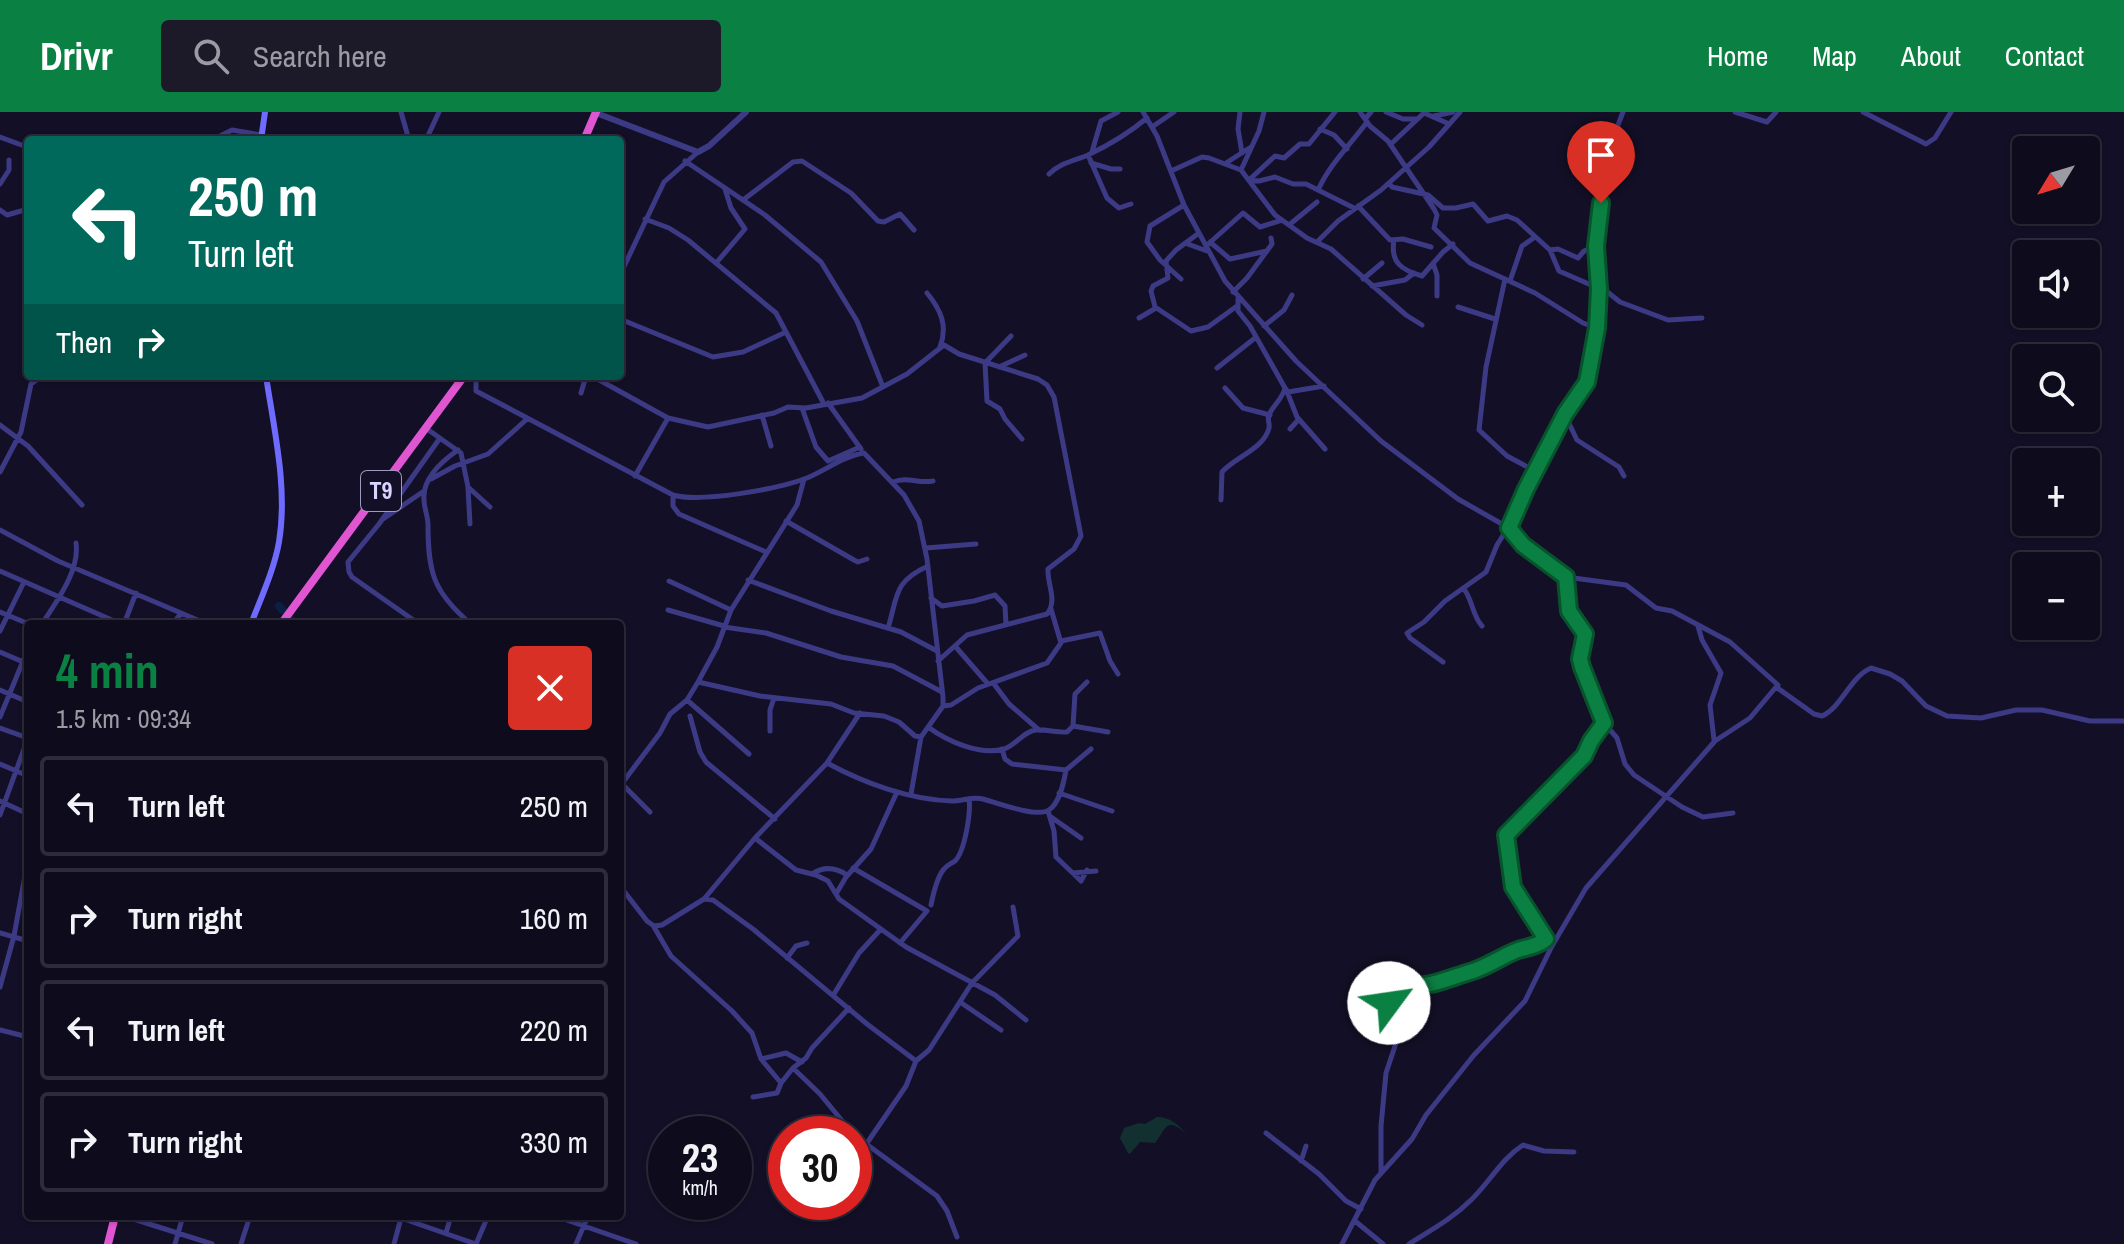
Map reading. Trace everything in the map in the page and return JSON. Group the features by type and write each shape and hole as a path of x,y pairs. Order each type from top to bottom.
{"highway":[{"path":"586,136 596,113"},
{"name":"T9","path":"284,620 461,380"},
{"path":"108,1244 114,1220"}],"main road":[{"path":"261,136 265,112"},
{"path":"252,620 273,565 281,522 281,487 267,380"}],"street":[{"path":"401,112 408,136"},
{"path":"428,136 439,112"},
{"path":"624,266 664,182 745,112"},
{"path":"1118,112 1101,121 1090,154 1091,163 1111,203 1119,208 1131,204"},
{"path":"1152,127 1174,112"},
{"path":"1240,112 1238,129 1242,153"},
{"path":"1241,170 1264,112"},
{"path":"1249,180 1275,156 1284,158 1300,144 1309,144 1335,112"},
{"path":"1360,112 1391,144 1423,193 1437,215 1434,228 1470,263 1597,328"},
{"path":"1319,188 1336,158 1347,149 1371,112"},
{"path":"1386,112 1403,119 1418,119"},
{"path":"1391,144 1425,112 1447,123"},
{"path":"1431,116 1453,112"},
{"path":"1317,242 1429,147 1447,123 1460,112"},
{"path":"1443,662 1407,633 1424,622 1445,601 1485,574 1565,414 1587,382 1597,328 1599,287 1596,246 1602,166 1623,112"},
{"path":"1735,112 1767,122 1776,112"},
{"path":"1863,112 1926,144 1935,138 1951,112"},
{"path":"596,113 698,152"},
{"path":"1049,174 1059,165 1090,154 1129,133 1145,115 1184,205 1238,299 1296,361 1407,463 1458,499 1509,528 1523,545 1566,577 1626,585 1650,605 1672,611 1734,644 1814,714 1822,716 1831,710 1839,697 1871,668 1895,677 1926,706 1947,716 1981,718 2016,710 2042,710 2090,721 2124,721"},
{"path":"1320,129 1331,133 1347,149"},
{"path":"220,136 232,130 254,136"},
{"path":"0,137 24,146"},
{"path":"1225,164 1252,146"},
{"path":"1171,171 1202,157 1241,170 1282,220 1331,249 1406,315 1422,325"},
{"path":"0,184 9,170 9,160"},
{"path":"685,161 743,200 821,262 857,321 883,387"},
{"path":"743,200 793,162 802,161 851,193 878,221 884,222 900,214 914,230"},
{"path":"1091,163 1120,169"},
{"path":"1249,180 1278,177 1293,184 1319,188 1356,207 1385,236 1431,247"},
{"path":"1389,183 1392,187 1423,193 1443,208 1474,205 1488,221 1507,216 1515,219 1550,250 1559,271 1599,287 1620,302 1668,320 1702,318"},
{"path":"717,262 745,229 731,208 725,189"},
{"path":"1289,225 1317,202"},
{"path":"1181,279 1148,245 1148,228 1184,205"},
{"path":"0,210 7,215 24,210"},
{"path":"1208,247 1243,213 1258,226 1282,220"},
{"path":"645,219 676,232 767,304 798,350 826,404 914,510 926,548 943,706 921,737 911,794"},
{"path":"1165,265 1199,233"},
{"path":"1535,237 1522,246 1495,319 1479,430 1507,456 1535,471"},
{"path":"1233,292 1268,251 1271,238"},
{"path":"1394,240 1394,260 1423,276 1444,250 1453,244"},
{"path":"1185,243 1208,247 1230,259 1268,251"},
{"path":"1550,250 1558,249 1578,258 1583,251 1596,246"},
{"path":"1363,279 1382,263"},
{"path":"1433,263 1437,275 1437,296"},
{"path":"1165,265 1168,278 1153,286 1151,291 1156,308 1191,331 1208,327 1237,306"},
{"path":"1372,286 1405,280 1414,273"},
{"path":"927,293 943,322 944,335 940,348"},
{"path":"1264,326 1284,310 1292,295"},
{"path":"1238,299 1237,306 1287,390 1299,419 1325,449"},
{"path":"1458,307 1495,319"},
{"path":"1139,318 1156,308"},
{"path":"624,321 713,357 743,352 786,332"},
{"path":"1011,336 985,363 987,401 1000,409 1022,439"},
{"path":"1217,368 1255,338"},
{"path":"597,380 668,418 708,427 788,407 802,408 862,398 907,374 947,345 955,353 1038,379 1047,385 1054,397 1081,536 1074,549 1048,569 1053,599 1051,609 1061,641"},
{"path":"998,368 1025,355"},
{"path":"0,472 18,439 30,388 38,380"},
{"path":"475,380 476,391 635,476 684,498 707,497 804,479 862,450"},
{"path":"581,393 587,380"},
{"path":"1287,390 1325,386"},
{"path":"1225,388 1243,408 1270,415"},
{"path":"1221,500 1222,472 1264,437 1269,428 1270,415 1287,390"},
{"path":"802,408 816,447 828,461 862,450"},
{"path":"1565,414 1577,440 1619,467 1624,476"},
{"path":"762,415 771,446"},
{"path":"635,476 668,418"},
{"path":"428,481 493,451 527,419"},
{"path":"1290,429 1299,419"},
{"path":"0,425 28,446 82,505"},
{"path":"427,429 460,451 477,458"},
{"path":"413,620 358,583 349,572 351,557 383,519 440,438"},
{"path":"460,451 465,463 470,524"},
{"path":"460,451 434,470 425,490 432,575 448,601 467,620"},
{"path":"893,482 902,478 933,481"},
{"path":"624,781 660,733 670,714 687,700 698,682 731,610 799,501 804,479"},
{"path":"468,487 490,507"},
{"path":"383,519 425,490"},
{"path":"673,495 673,506 679,514 766,552"},
{"path":"786,521 858,562 867,559"},
{"path":"0,530 73,567 198,620"},
{"path":"45,620 73,567 76,543"},
{"path":"926,548 976,544"},
{"path":"888,628 896,593 907,578 928,566"},
{"path":"0,571 113,620"},
{"path":"1566,577 1569,611 1585,634 1580,659 1582,667 1604,723 1617,738 1628,769 1703,817 1733,813"},
{"path":"748,580 793,598 888,628 937,651"},
{"path":"0,631 24,581"},
{"path":"669,581 731,610"},
{"path":"1464,589 1471,600 1474,617 1482,626"},
{"path":"124,620 136,593"},
{"path":"931,598 942,606 995,595 1005,606 1006,625"},
{"path":"938,661 967,635 1044,615 1051,609"},
{"path":"668,610 724,627 766,633 841,657 893,666 942,692"},
{"path":"0,612 24,622"},
{"path":"176,620 181,613"},
{"path":"1698,626 1702,640 1721,673 1710,705 1715,741"},
{"path":"943,706 951,705 972,691 1047,663 1061,641 1100,633 1118,674"},
{"path":"955,646 1009,704 1040,730"},
{"path":"0,652 24,663"},
{"path":"0,717 24,665"},
{"path":"698,682 774,698 831,704 893,719 915,736 921,737"},
{"path":"928,727 968,748 1002,749 1030,731 1063,733 1073,726 1073,698 1087,682"},
{"path":"1342,1244 1381,1173 1412,1139 1426,1115 1474,1055 1519,1010 1531,993 1552,946 1586,888 1715,741 1750,718 1779,686"},
{"path":"0,690 24,700"},
{"path":"770,731 774,698"},
{"path":"687,700 749,754"},
{"path":"654,926 662,925 704,899 755,838 827,763 860,713"},
{"path":"690,716 706,762 775,819"},
{"path":"1552,946 1513,887 1506,835 1584,756 1604,723"},
{"path":"1073,726 1108,732"},
{"path":"0,728 24,737"},
{"path":"0,815 2,802 24,748"},
{"path":"1002,749 1005,759 1012,764 1066,770"},
{"path":"1087,870 1081,881 1056,857 1049,813 1066,770 1091,749"},
{"path":"827,763 897,792 954,801 978,798 1049,813 1081,838"},
{"path":"0,764 24,774"},
{"path":"624,788 650,812"},
{"path":"836,895 847,875 871,849 897,792"},
{"path":"1059,793 1112,811"},
{"path":"931,905 941,875 960,851 970,812 969,799"},
{"path":"2,802 24,812"},
{"path":"755,838 796,870 828,881 836,895 900,943 1005,1001 1026,1020"},
{"path":"812,874 833,868 847,875"},
{"path":"853,868 927,911 900,943"},
{"path":"1073,873 1096,871"},
{"path":"0,987 2,966 14,936 24,881"},
{"path":"624,891 654,926 671,956 752,1033 761,1059 781,1083"},
{"path":"704,899 718,904 916,1061"},
{"path":"872,1136 906,1086 916,1061 929,1050 972,983 1018,936 1013,907"},
{"path":"834,994 859,953 881,929"},
{"path":"0,933 24,940"},
{"path":"1381,1173 1386,1073 1398,1041 1399,1027 1389,1000 1411,986 1431,984 1473,971 1518,950 1539,945 1546,939"},
{"path":"787,958 796,946 807,943"},
{"path":"960,1002 1001,1030"},
{"path":"753,1097 775,1095 793,1068 802,1062 849,1008"},
{"path":"0,1030 24,1036"},
{"path":"761,1059 786,1053 802,1062"},
{"path":"793,1068 839,1116"},
{"path":"1266,1133 1319,1174 1346,1201 1361,1209"},
{"path":"1409,1244 1454,1216 1482,1188 1508,1154 1523,1145 1544,1151 1574,1152"},
{"path":"1301,1162 1300,1157 1306,1146"},
{"path":"872,1147 937,1196 947,1211 957,1237"},
{"path":"137,1220 212,1244"},
{"path":"175,1244 182,1220"},
{"path":"241,1244 249,1220"},
{"path":"394,1244 401,1220"},
{"path":"410,1220 476,1244 486,1220"},
{"path":"446,1233 450,1220"},
{"path":"567,1220 616,1241 636,1244"},
{"path":"577,1243 586,1220"},
{"path":"1355,1221 1383,1244"},
{"path":"1420,1237 1424,1244"}],"green space":[{"path":"1157,1117 1173,1122 1186,1134 1170,1125 1155,1143 1140,1142 1128,1153 1120,1138 1124,1128 1145,1124"}],"waterway":[{"path":"279,606 291,620"}],"route":[{"path":"1389,1003 1395,995 1411,986 1431,984 1473,971 1518,950 1539,945 1546,939 1513,887 1507,831 1587,753 1591,741 1604,723 1582,667 1580,659 1585,634 1569,611 1566,577 1523,545 1509,528 1565,414 1587,382 1597,328 1599,275 1596,246 1601,203"}]}
